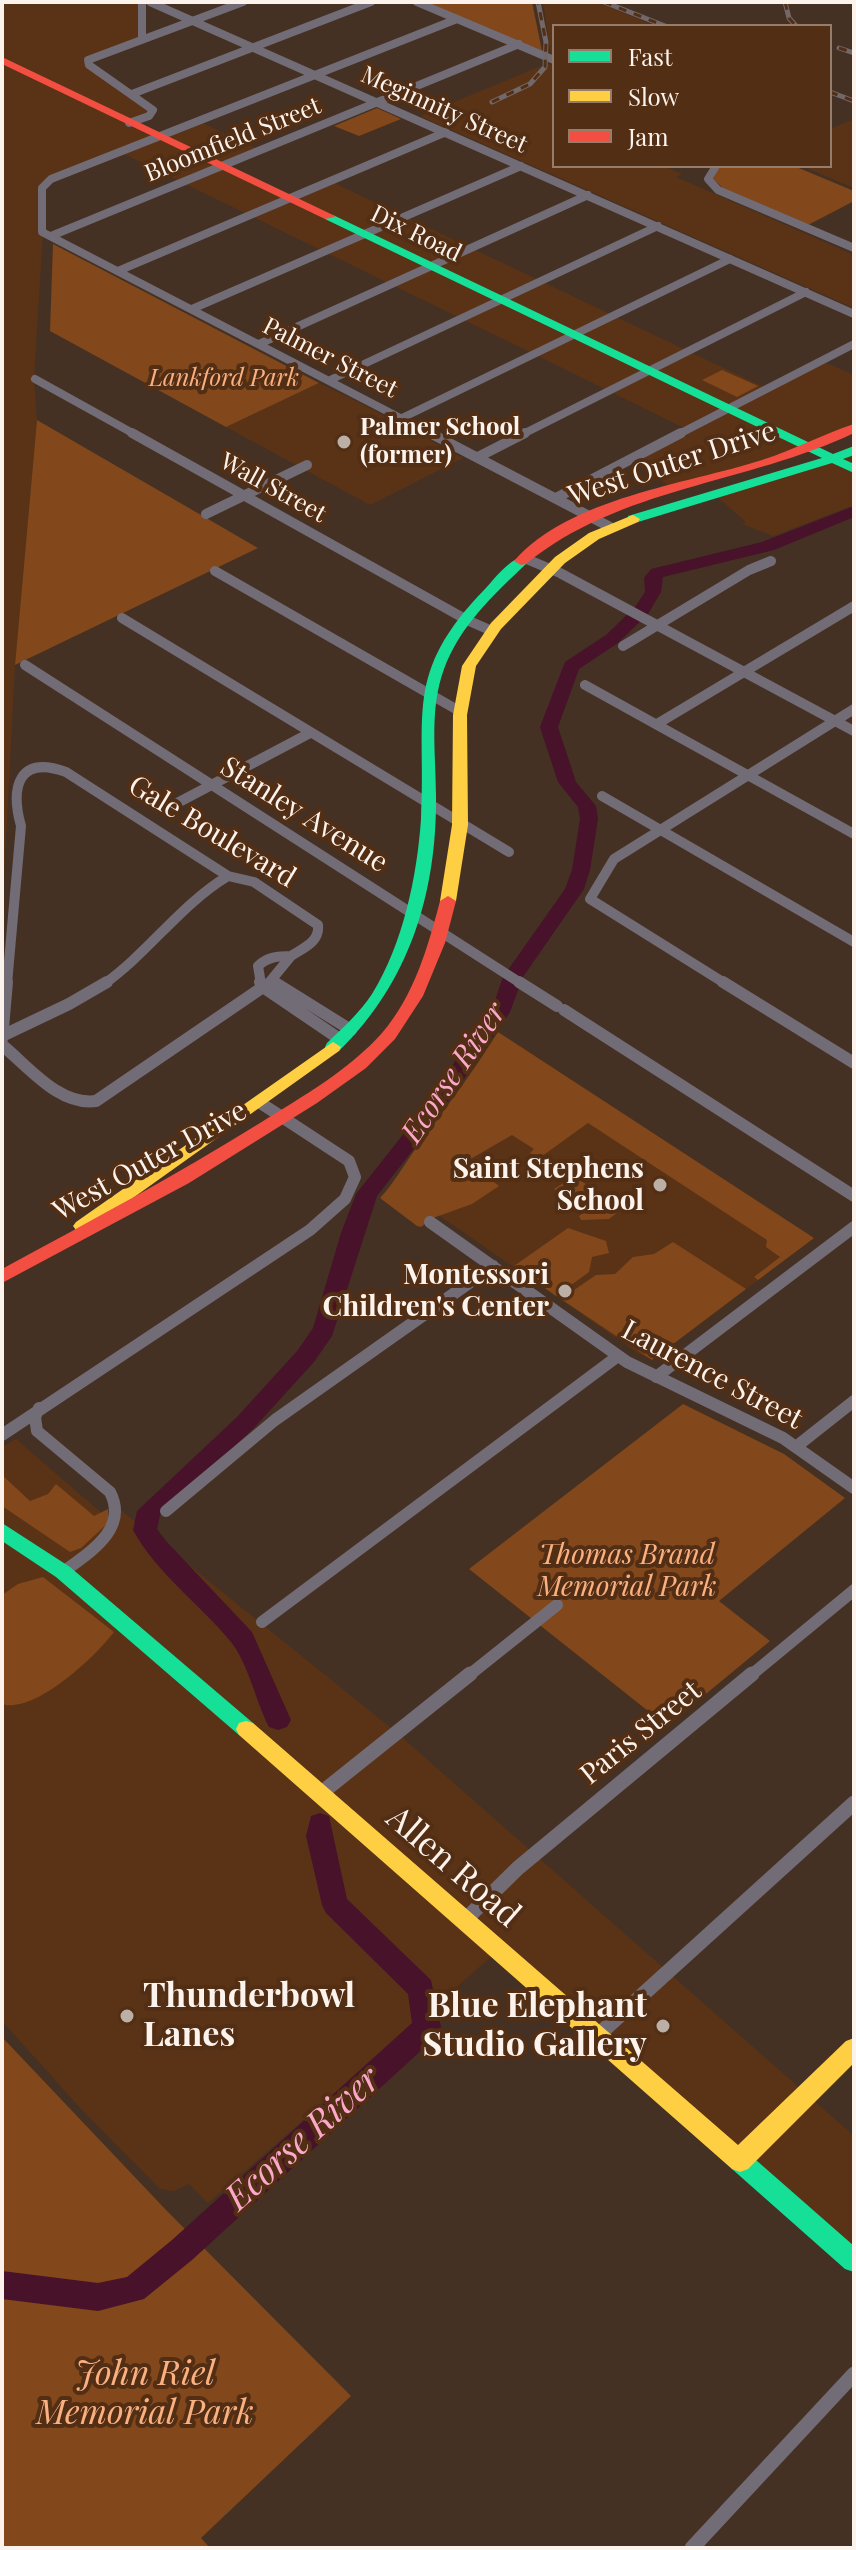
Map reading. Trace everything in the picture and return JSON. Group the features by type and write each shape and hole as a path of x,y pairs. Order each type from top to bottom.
{"main road":[{"name":"Dix Road","path":"2,60 727,411 854,469"},
{"name":"West Outer Drive","path":"58,1246 111,1202 259,1102 346,1035 366,1014 387,980 401,945 409,909 429,805 429,695 436,669 449,643 467,620 524,558 552,535 590,515 778,459 851,432"},
{"name":"West Outer Drive","path":"58,1246 185,1179 283,1117 346,1076 391,1034 425,980 440,929 460,823 461,694 469,668 492,631 550,569 575,546 610,527 793,472 854,450"},
{"path":"778,459 793,472"},
{"path":"2,1277 58,1246"},
{"name":"Allen Road","path":"2,1531 63,1572 854,2261"},
{"path":"739,2160 854,2048"}],"street":[{"path":"142,2 142,39"},
{"name":"Meginnity Street","path":"150,2 854,314"},
{"path":"129,123 153,112 88,60 243,2"},
{"path":"132,94 371,2"},
{"path":"417,2 552,59"},
{"path":"51,236 42,232 42,188 45,183 457,19"},
{"name":"Bloomfield Street","path":"51,236 519,44"},
{"path":"118,271 446,132"},
{"path":"192,309 521,166"},
{"path":"715,168 708,179 718,190 854,248"},
{"path":"259,344 588,195"},
{"path":"330,380 658,226"},
{"name":"Palmer Street","path":"51,236 610,527"},
{"path":"402,418 730,259"},
{"path":"478,457 806,292"},
{"path":"556,498 854,344"},
{"name":"Wall Street","path":"35,379 467,620 492,631"},
{"path":"206,514 307,465"},
{"path":"524,558 640,616 854,731"},
{"path":"623,646 749,570 771,561"},
{"path":"215,571 461,712"},
{"path":"657,724 854,606"},
{"path":"122,618 509,852"},
{"name":"Stanley Avenue","path":"25,665 854,1196"},
{"path":"585,685 747,775 851,828"},
{"path":"854,709 611,861 590,899 854,1063"},
{"path":"164,810 310,733"},
{"name":"Gale Boulevard","path":"43,767 66,772 228,876 254,882 318,925 319,932 313,942 291,956 268,984 96,1101 81,1103 67,1099 3,1040 21,826 14,805 14,787 21,775 43,767"},
{"path":"602,796 854,942"},
{"path":"3,1040 125,968 187,905 228,876"},
{"name":"Gale Boulevard","path":"268,984 257,972 262,962 272,957 291,956"},
{"path":"268,984 346,1035"},
{"path":"2,1435 310,1230 345,1199 355,1177 348,1159 259,1102"},
{"name":"Laurence Street","path":"430,1222 618,1356 797,1446 854,1488"},
{"path":"656,1377 854,1227"},
{"path":"166,1511 275,1420 493,1266"},
{"path":"262,1622 618,1356"},
{"path":"797,1446 854,1401"},
{"path":"40,1407 35,1417 37,1431 110,1492 118,1508 114,1526 100,1543 63,1572"},
{"name":"Paris Street","path":"465,1920 518,1868 854,1590"},
{"path":"320,1794 557,1605"},
{"path":"597,2036 854,1803"},
{"path":"692,2548 854,2374"}],"shaded area":[{"path":"2,2 142,2 142,39 88,60 153,110 130,123 158,137 198,121 260,150 221,166 288,200 332,182 768,389 822,361 854,375 854,428 830,441 674,489 630,460 688,430 540,357 120,152 46,182 34,379 37,420 15,665 2,915"},
{"path":"543,2 597,2 650,24 552,24 551,55"},
{"path":"546,64 552,65 552,168 668,168 682,174 676,177 854,255 854,308 420,116"},
{"path":"854,119 854,188 807,168 832,168 832,128"},
{"name":"Palmer School (former)","path":"319,383 463,458 370,505 226,427"},
{"path":"854,450 854,509 849,507 773,536 742,524 746,522 715,495"},
{"path":"498,1032 814,1238 652,1360 638,1353 440,1216 396,1181 414,1150 468,1079"},
{"path":"16,1439 105,1516 118,1508 396,1732 854,2136 854,2261 499,1950 208,2203 189,2184 174,2191 160,2189 83,2111 2,2021 2,1447"}],"green space":[{"path":"532,2 542,51 428,3"},
{"path":"377,108 401,119 359,136 334,126"},
{"path":"799,168 854,191 854,201 808,225 723,188 713,179 716,170"},
{"name":"Lankford Park","path":"53,244 319,383 226,427 50,331"},
{"path":"722,370 758,386 737,397 702,380"},
{"path":"37,420 258,548 15,665"},
{"path":"498,1032 814,1238 758,1280 754,1277 780,1257 766,1247 767,1240 588,1123 538,1159 530,1153 534,1149 512,1135 467,1161 499,1186 472,1204 433,1218 421,1227 417,1226 380,1198"},
{"path":"574,1176 622,1209 609,1219 581,1220 579,1216 586,1211 554,1189"},
{"path":"568,1228 606,1241 609,1253 592,1257 589,1272 556,1296 514,1266"},
{"path":"673,1242 746,1289 652,1360 561,1299 596,1275 615,1274 633,1257 654,1254"},
{"name":"Thomas Brand Memorial Park","path":"683,1404 784,1454 845,1498 719,1601 770,1641 667,1726 469,1569"},
{"path":"2,1475 30,1501 48,1494 56,1484 94,1516 108,1509 108,1523 81,1548 70,1552 2,1506"},
{"path":"43,1577 114,1632 79,1668 47,1692 16,1705 2,1704 2,1595 18,1584"},
{"name":"John Riel Memorial Park","path":"2,2037 167,2211 351,2396 201,2538 210,2548 2,2548"}],"waterway":[{"name":"Ecorse River","path":"278,1720 243,1639 157,1548 145,1530 149,1511 245,1423 306,1356 324,1330 352,1233 367,1194 423,1123 503,1007 513,977 574,889 581,870 589,819 587,806 567,782 549,727 571,666 612,639 642,610 653,592 652,578 657,573 768,546 854,511"},
{"name":"Ecorse River","path":"2,2285 98,2297 134,2289 182,2250 427,2027 421,1989 335,1905 319,1836 320,1824"}],"railway":[{"path":"492,102 530,84 545,67 546,42 538,2"},
{"path":"604,2 660,24"},
{"path":"785,2 789,18 794,24"},
{"path":"839,48 854,53"},
{"path":"832,93 854,101"}],"traffic: fast":[{"path":"329,217 854,469"},
{"path":"633,519 817,465 854,450"},
{"path":"333,1047 359,1021 381,992 392,972 409,924 426,846 429,798 427,718 436,671 461,625 521,561"},
{"path":"2,1531 63,1572 246,1729"},
{"path":"740,2161 854,2261"}],"traffic: slow":[{"path":"448,901 460,825 460,715 469,666 496,626 560,560 594,536 633,519"},
{"path":"82,1226 333,1047"},
{"path":"246,1729 740,2161"},
{"path":"739,2160 854,2048"}],"traffic: jam":[{"path":"2,60 329,217"},
{"path":"521,561 543,543 590,516 641,498 773,461 854,428"},
{"path":"2,1277 183,1179 311,1099 360,1064 389,1035 415,996 437,943 448,901"}],"place":[{"name":"Palmer School (former)","path":"344,442"},
{"name":"Saint Stephens School","path":"660,1185"},
{"name":"Montessori Children's Center","path":"565,1291"},
{"name":"Thunderbowl Lanes","path":"127,2016"},
{"name":"Blue Elephant Studio Gallery","path":"663,2026"}]}
